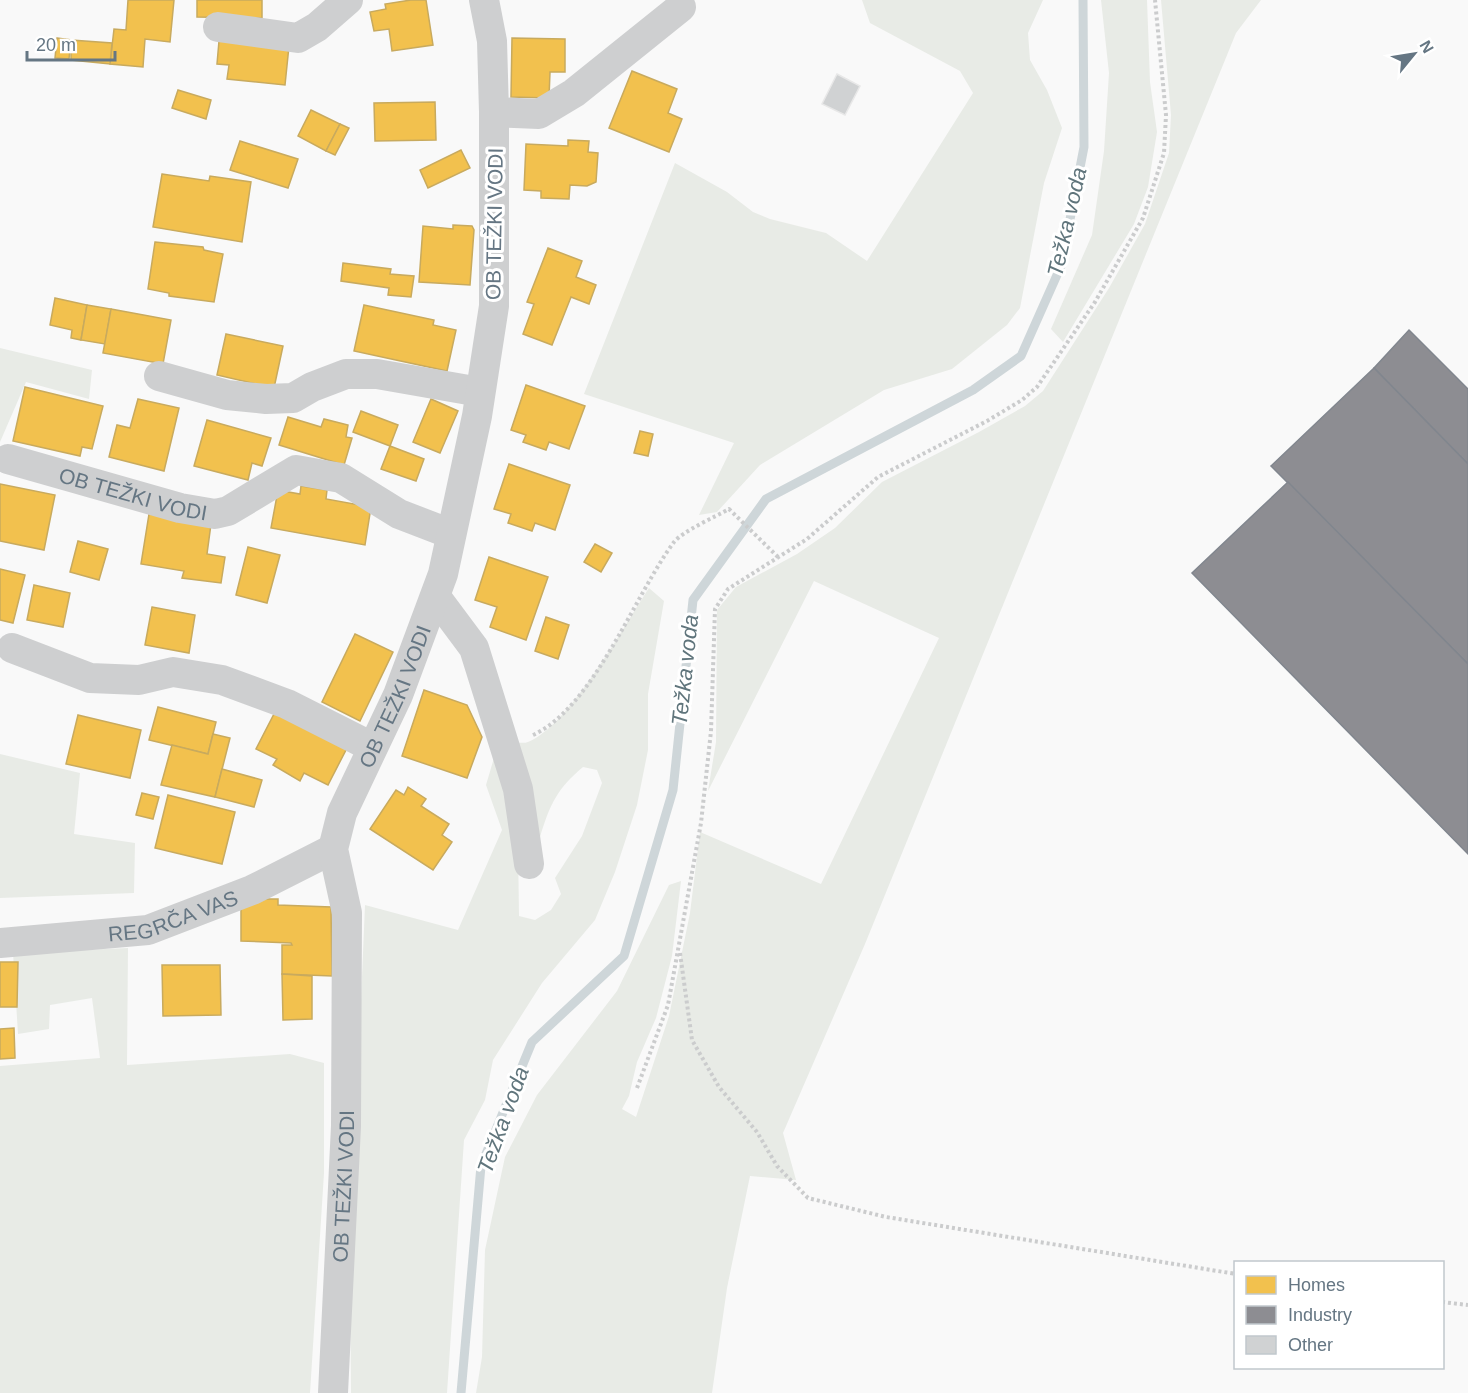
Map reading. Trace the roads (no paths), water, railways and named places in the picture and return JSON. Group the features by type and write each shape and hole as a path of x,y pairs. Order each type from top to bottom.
{"street":[{"path":"218,27 298,38 317,27 348,0"},
{"name":"OB TEŽKI VODI","path":"333,1393 346,1126 347,913 333,849 342,813 398,695 436,597 480,392 494,306 492,42 484,0"},
{"path":"494,112 539,114 574,93 681,7"},
{"path":"159,376 226,395 266,399 294,398 312,387 346,374 377,374 480,392"},
{"name":"OB TEŽKI VODI","path":"8,459 180,508 215,514 228,511 296,470 341,478 399,514 451,534"},
{"path":"436,597 474,648 518,789 529,864"},
{"name":"OB TEŽKI VODI","path":"12,648 90,678 139,680 173,672 222,680 287,704 372,747"},
{"name":"REGRČA VAS","path":"0,943 148,930 252,890 333,849"}],"waterway":[{"name":"Težka voda","path":"461,1393 481,1166 532,1042 624,956 673,790 693,600 766,499 973,390 1021,356 1061,266 1084,147 1083,0"}]}
